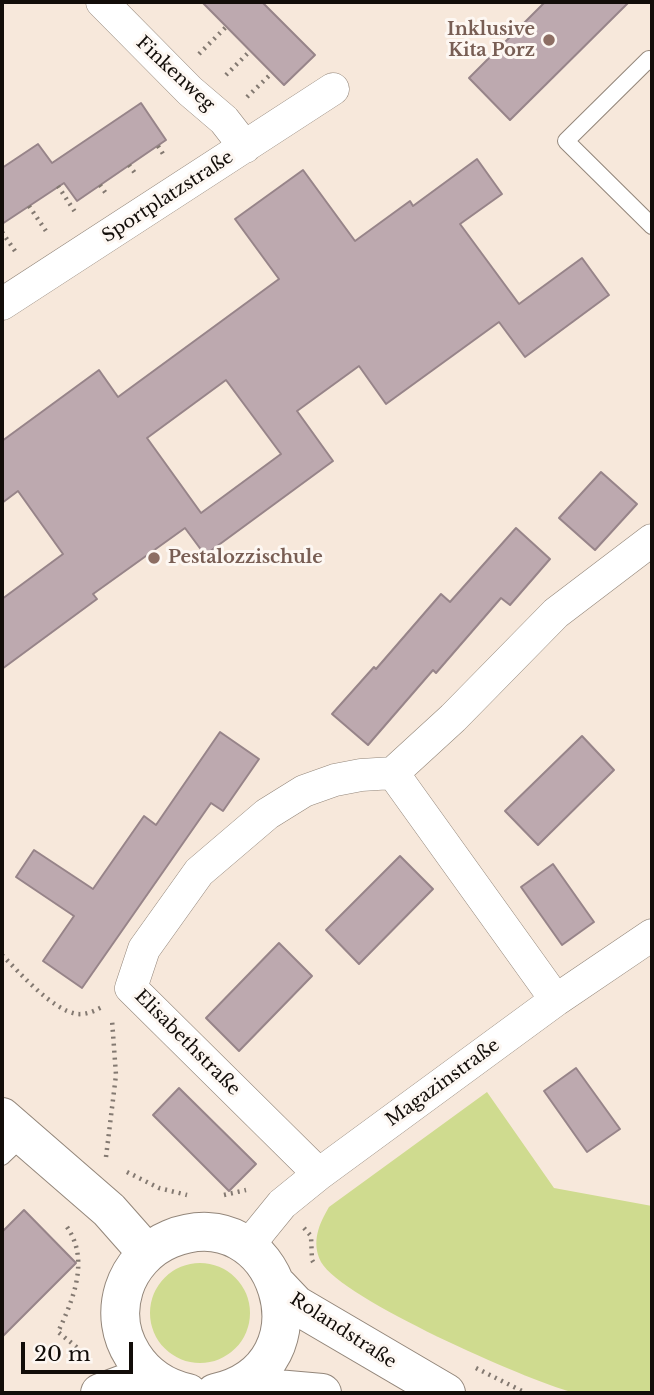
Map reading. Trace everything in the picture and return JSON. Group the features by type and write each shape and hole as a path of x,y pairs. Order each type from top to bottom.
{"main road":[{"path":"9,1137 108,1210 147,1254"},
{"path":"188,1393 169,1387 148,1375 128,1347 121,1326 121,1303 127,1282 147,1254 164,1241 195,1233 228,1237 247,1247"},
{"name":"Rolandstraße","path":"247,1247 265,1264 278,1286 296,1305 458,1379"},
{"path":"278,1286 282,1321 271,1354 256,1373 226,1391 265,1388 322,1393"},
{"path":"100,1393 148,1375"}],"street":[{"name":"Finkenweg","path":"102,2 190,92 224,120 245,147"},
{"name":"Sportplatzstraße","path":"2,304 332,89"},
{"path":"556,1000 393,773 453,718 556,613 652,540"},
{"name":"Elisabethstraße","path":"319,1174 121,996 144,949 199,872 267,814 304,790 361,775 393,773"},
{"name":"Magazinstraße","path":"247,1247 282,1204 319,1174 556,1000 652,935"}],"lane":[{"path":"652,62 649,59 566,141 652,226"}],"path":[{"path":"2,954 45,995 68,1011 78,1014 92,1012 121,996"},
{"path":"106,1158 116,1075 121,996"},
{"path":"282,1204 312,1236 312,1260 317,1269"},
{"path":"458,1379 526,1393"}],"green space":[{"path":"487,1092 554,1188 652,1206 652,1393 572,1392 516,1372 398,1316 336,1278 321,1262 316,1240 329,1207"},
{"path":"200,1263 228,1271 242,1285 250,1313 242,1341 228,1355 200,1363 172,1355 158,1341 150,1313 158,1285 172,1271"}],"building":[{"path":"202,2 262,2 315,55 284,85"},
{"name":"Inklusive Kita Porz","path":"545,2 629,2 510,120 469,78"},
{"path":"141,103 166,140 77,201 64,183 2,224 2,168 38,144 52,163"},
{"path":"477,159 502,194 460,224 519,304 582,258 609,295 525,357 499,322 386,404 359,366 297,411 333,461 205,555 185,528 93,594 97,599 2,669 2,599 63,554 18,491 2,503 2,441 99,370 118,397 279,279 235,219 303,170 355,241 410,201 413,206","holes":["226,380 281,454 201,513 147,438"]},
{"path":"601,472 637,504 595,550 559,518"},
{"path":"516,528 550,559 510,605 501,598 436,673 433,670 368,745 332,714 374,667 376,669 441,594 450,602"},
{"path":"220,732 259,759 223,811 211,803 82,988 43,961 74,916 16,877 34,850 93,889 144,816 156,825"},
{"path":"582,736 614,770 538,845 505,811"},
{"path":"400,856 433,889 359,964 326,930"},
{"path":"553,864 594,922 562,945 521,887"},
{"path":"279,943 312,976 239,1051 206,1018"},
{"path":"576,1068 620,1129 587,1152 544,1091"},
{"path":"179,1088 256,1164 229,1191 153,1115"},
{"path":"24,1210 76,1263 2,1337 2,1232"}],"place":[{"name":"Inklusive Kita Porz","path":"549,40"},
{"name":"Pestalozzischule","path":"154,558"}]}
